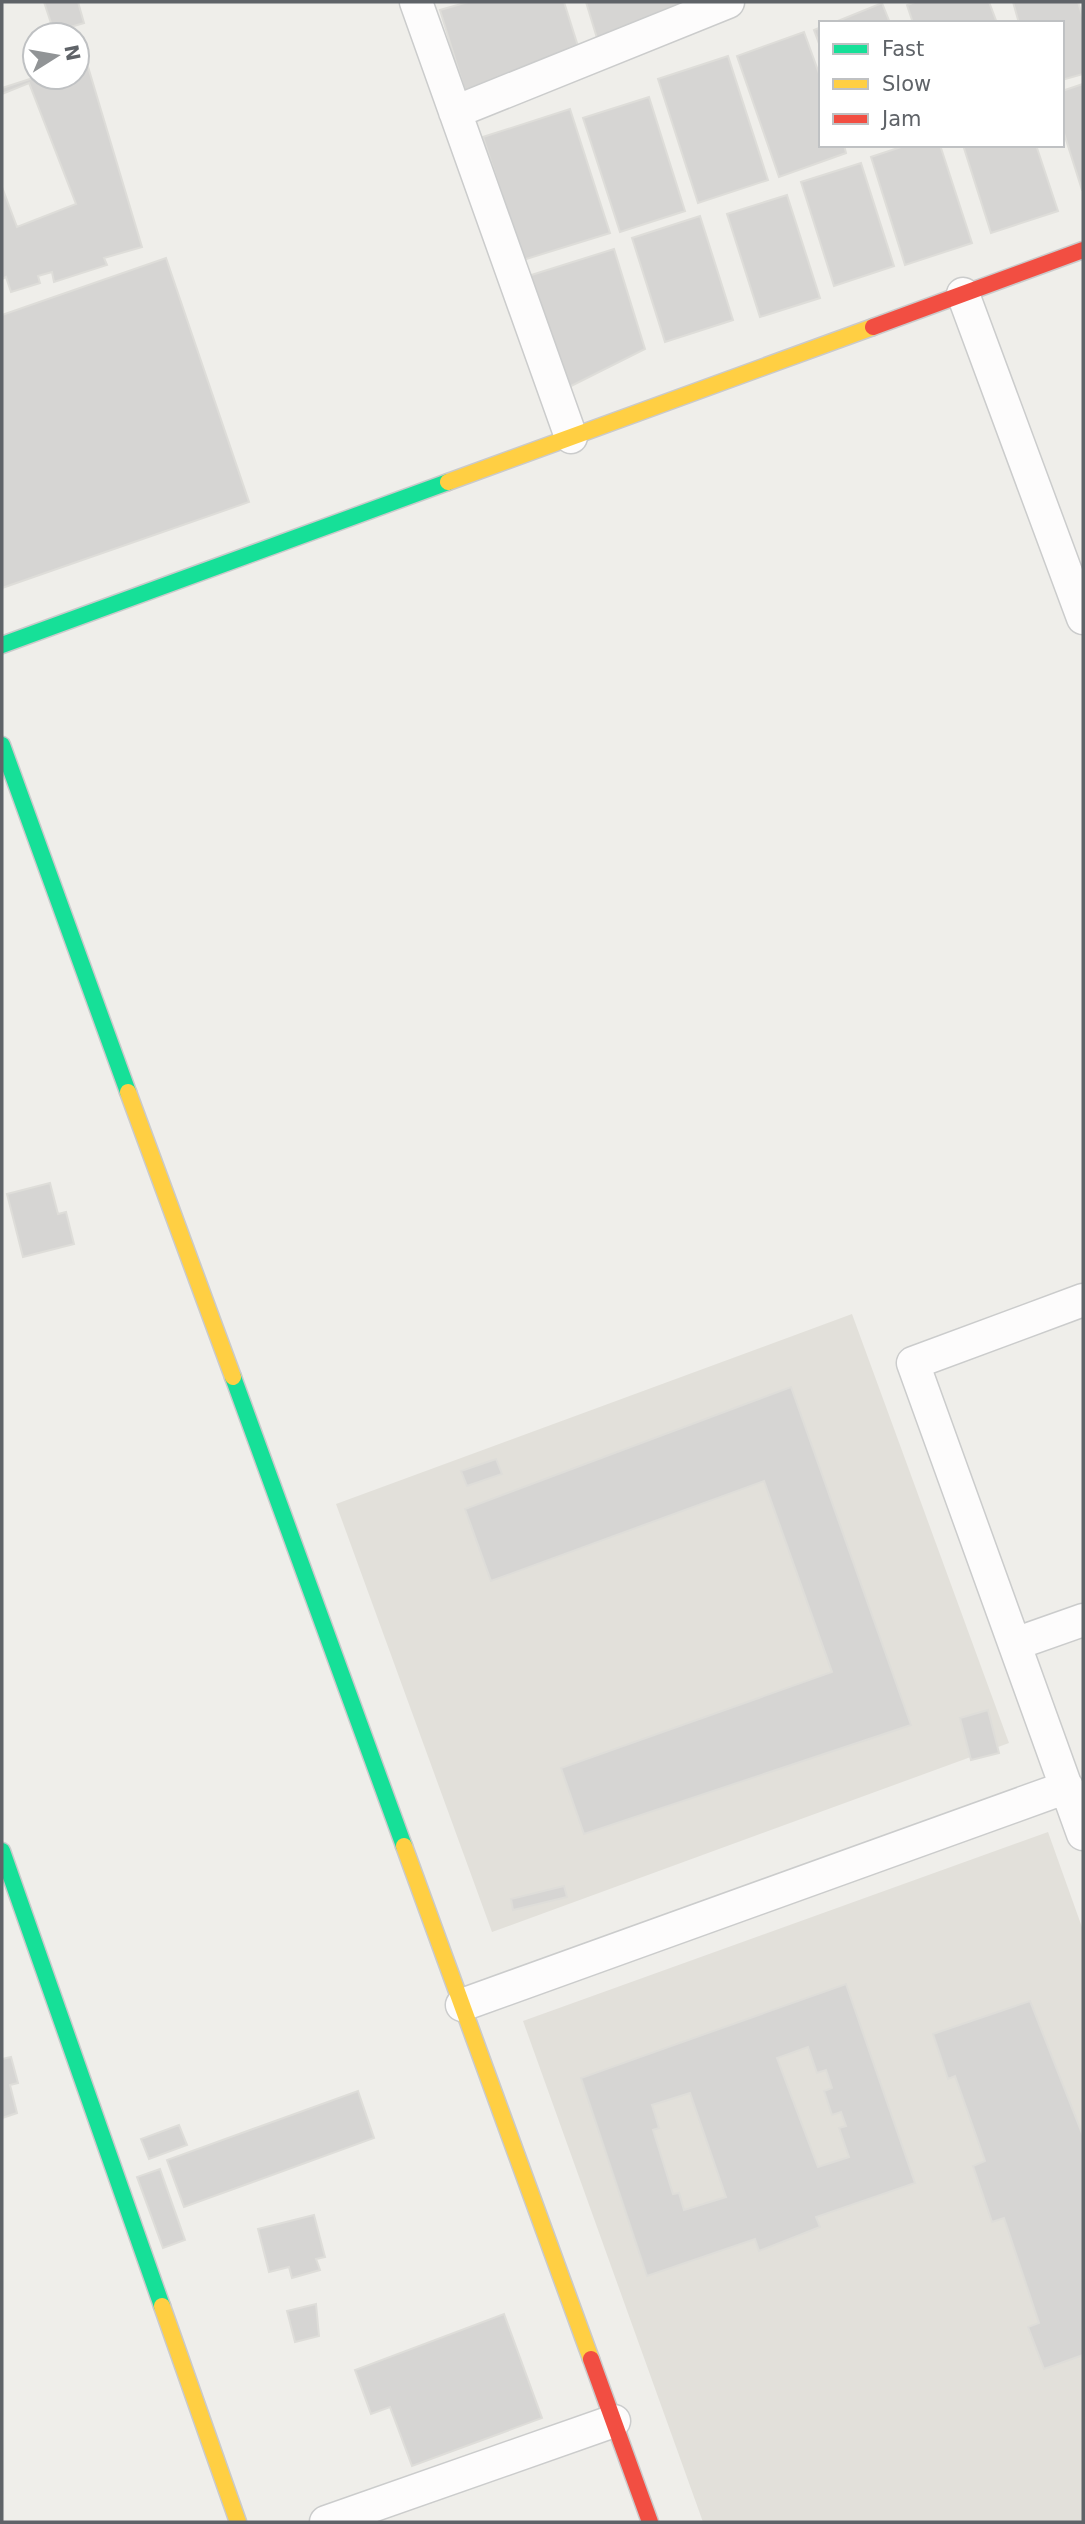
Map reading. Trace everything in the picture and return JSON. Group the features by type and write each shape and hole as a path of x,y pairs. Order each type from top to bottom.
{"street":[{"path":"416,2 571,437"},
{"path":"455,112 728,2"},
{"path":"2,645 1083,250"},
{"path":"963,294 1083,618"},
{"path":"2,745 650,2522"},
{"path":"1083,1300 913,1363 1083,1834"},
{"path":"1015,1644 1083,1620"},
{"path":"462,2005 1067,1787"},
{"path":"2,1851 238,2522"},
{"path":"326,2522 614,2421"}],"shaded area":[{"path":"852,1314 1009,1743 492,1932 336,1504"},
{"path":"1048,1832 1083,1930 1083,2522 703,2522 523,2021"}],"building":[{"path":"44,2 78,2 83,21 50,21"},
{"path":"468,2 564,2 583,62 467,98 440,10"},
{"path":"586,2 707,2 600,48"},
{"path":"915,2 989,2 996,21 912,21 907,5"},
{"path":"1013,2 1078,2 1083,18 1083,74 1064,79 1064,21 1018,21"},
{"path":"882,3 889,21 838,21"},
{"path":"819,28 819,44 814,30"},
{"path":"804,32 819,73 819,147 844,147 846,153 779,177 737,56"},
{"path":"728,56 768,180 698,203 658,79"},
{"path":"91,77 142,247 104,258 107,265 54,282 52,272 38,276 40,283 11,292 6,277 2,279 2,187 17,227 76,204 32,91 91,91"},
{"path":"21,82 21,86 2,94 2,88"},
{"path":"1083,84 1083,190 1064,133 1064,90"},
{"path":"649,97 685,211 620,232 583,118"},
{"path":"570,109 610,233 523,260 483,137"},
{"path":"901,147 941,147 972,243 905,265 871,157"},
{"path":"964,147 1037,147 1058,211 991,233"},
{"path":"861,163 894,266 834,286 801,182"},
{"path":"787,195 820,298 760,317 727,214"},
{"path":"700,216 733,320 665,342 632,238"},
{"path":"614,249 645,349 563,390 522,278"},
{"path":"166,258 249,502 2,588 2,315"},
{"path":"50,1183 58,1214 66,1212 74,1244 23,1257 7,1194"},
{"path":"791,1387 911,1725 584,1834 561,1768 832,1672 764,1481 491,1581 465,1509"},
{"path":"496,1459 502,1474 467,1486 461,1471"},
{"path":"988,1710 999,1753 971,1760 960,1718"},
{"path":"564,1886 567,1897 513,1910 511,1899"},
{"path":"846,1984 915,2183 816,2217 820,2227 759,2251 755,2239 647,2276 581,2078","holes":["808,2047 817,2073 826,2070 832,2088 824,2091 832,2115 841,2112 846,2126 839,2128 849,2157 818,2167 777,2058","690,2093 726,2197 684,2210 679,2193 673,2194 653,2130 659,2128 652,2105"]},
{"path":"1030,2001 1083,2136 1083,2355 1044,2369 1028,2327 1039,2323 1004,2218 992,2222 973,2166 985,2161 955,2076 948,2079 933,2034"},
{"path":"11,2057 18,2083 10,2085 17,2113 2,2118 2,2059"},
{"path":"358,2091 374,2138 184,2207 167,2160"},
{"path":"179,2125 187,2145 149,2159 141,2139"},
{"path":"160,2169 185,2240 163,2248 137,2177"},
{"path":"314,2215 325,2257 316,2259 320,2270 292,2278 289,2267 269,2272 258,2229"},
{"path":"316,2304 319,2336 295,2342 287,2311"},
{"path":"504,2314 542,2418 412,2466 390,2407 371,2414 355,2370"}],"traffic: fast":[{"path":"2,645 448,482"},
{"path":"2,745 128,1092"},
{"path":"233,1377 404,1846"},
{"path":"2,1851 162,2306"}],"traffic: slow":[{"path":"448,482 873,327"},
{"path":"128,1092 233,1377"},
{"path":"404,1846 591,2359"},
{"path":"162,2306 238,2522"}],"traffic: jam":[{"path":"873,327 1083,250"},
{"path":"591,2359 650,2522"}]}
